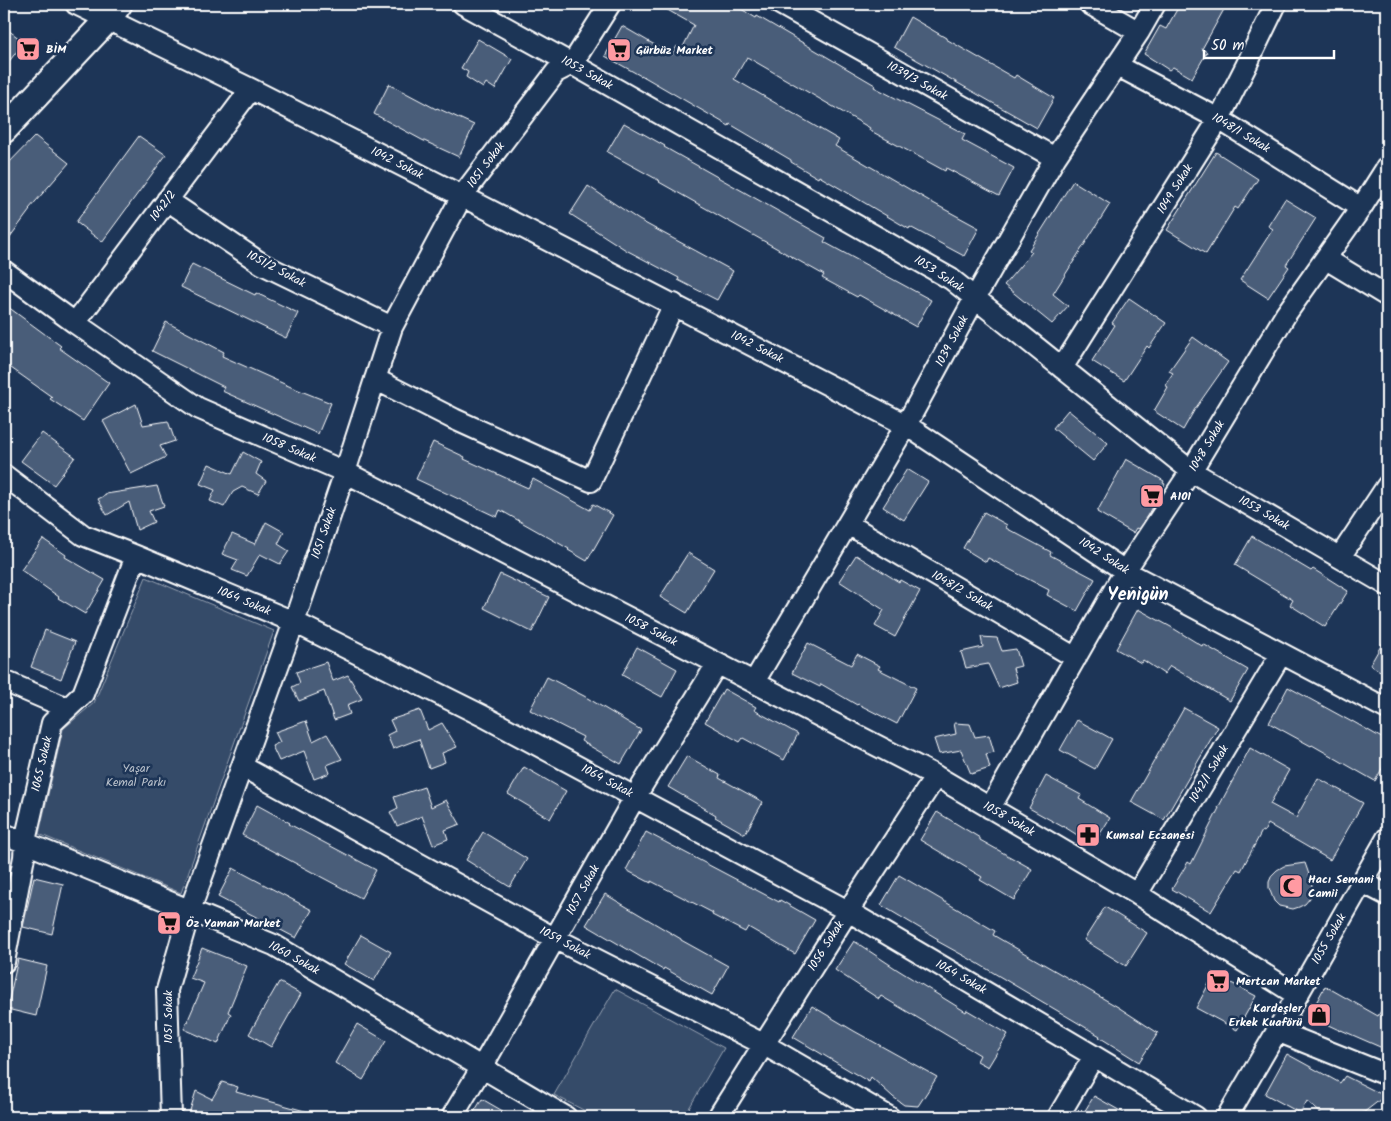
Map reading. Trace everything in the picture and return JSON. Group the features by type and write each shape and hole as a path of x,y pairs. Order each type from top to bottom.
{"street":[{"name":"1042 Sokak","path":"76,4 114,11 251,89 674,304 906,425 1125,571 1387,709"},
{"name":"1053 Sokak","path":"463,4 951,279 1191,471 1387,585"},
{"name":"1051 Sokak","path":"170,1117 167,990 190,910 294,622 392,327 462,196 556,72 572,64 610,4"},
{"name":"1039/3 Sokak","path":"780,4 1055,158"},
{"path":"1090,4 1139,32"},
{"name":"1039 Sokak","path":"754,682 906,425 975,298 1055,158 1139,32 1155,4"},
{"name":"1049 Sokak","path":"1062,368 1219,119 1276,4"},
{"path":"4,130 114,11"},
{"name":"1048/1 Sokak","path":"1116,65 1219,119 1361,208"},
{"name":"1042/2","path":"75,323 251,89"},
{"name":"1048 Sokak","path":"990,808 1125,571 1191,471 1286,314 1326,259 1387,167"},
{"name":"1051/2 Sokak","path":"167,200 262,264 392,327"},
{"path":"1326,259 1387,296"},
{"name":"1058 Sokak","path":"4,270 75,323 198,408 345,472 936,776 1137,894 1297,995"},
{"path":"375,379 454,419 590,481 674,304"},
{"name":"1064 Sokak","path":"4,475 83,535 294,622 483,716 848,911 1196,1117"},
{"path":"1340,557 1387,486"},
{"name":"1048/2 Sokak","path":"848,524 1076,658"},
{"name":"1065 Sokak","path":"4,962 24,857 25,841 52,723 83,694 136,556"},
{"name":"1042/1 Sokak","path":"1137,894 1281,654"},
{"name":"1057 Sokak","path":"452,1117 636,797 717,664"},
{"path":"4,682 68,708"},
{"name":"1059 Sokak","path":"243,767 556,939 763,1044 888,1117"},
{"name":"1056 Sokak","path":"718,1117 936,776"},
{"name":"1060 Sokak","path":"4,834 25,841 274,945 566,1117"},
{"name":"1055 Sokak","path":"1227,1117 1387,838"},
{"path":"1362,882 1387,895"},
{"path":"1277,1031 1387,1075"},
{"path":"1058,1117 1094,1056"}],"green space":[{"name":"Yaşar Kemal Parkı","path":"146,577 274,631 181,893 39,834 63,729 94,703"},
{"path":"615,989 724,1048 684,1117 597,1117 554,1095"}],"building":[{"path":"657,4 733,4 875,85 874,87 965,134 962,140 1014,168 999,196 946,168 945,171 869,130 870,128 747,57 734,79 839,140 835,146 979,228 964,256 910,227 909,229 819,176 818,178 730,124 729,126 605,56 622,26 672,55 677,46 682,49 694,25"},
{"path":"1180,4 1227,4 1202,49 1207,52 1192,78 1173,67 1169,70 1144,54 1160,26 1166,29"},
{"path":"910,17 1014,78 1016,75 1054,98 1037,128 894,47"},
{"path":"4,27 24,42 4,68"},
{"path":"478,39 512,59 495,89 486,83 483,88 466,77 468,72 461,68"},
{"path":"389,84 436,109 474,125 459,157 422,140 374,114"},
{"path":"624,123 826,238 824,242 931,300 916,327 859,295 857,297 822,278 824,275 607,152"},
{"path":"35,136 69,163 29,209 4,245 4,168"},
{"path":"139,136 166,155 102,242 76,222"},
{"path":"1216,152 1258,179 1238,209 1235,207 1206,254 1167,230"},
{"path":"1073,181 1110,204 1053,294 1068,306 1052,324 1004,285 1032,252 1029,250"},
{"path":"588,186 639,220 733,271 717,300 626,250 570,214"},
{"path":"1285,199 1316,218 1286,265 1289,267 1268,298 1240,280 1273,229 1268,226"},
{"path":"192,264 255,295 256,293 298,313 286,338 181,287"},
{"path":"1129,298 1166,323 1149,348 1147,346 1124,381 1092,361 1115,325 1112,323"},
{"path":"4,304 61,346 59,348 109,383 83,421 50,399 52,397 4,363"},
{"path":"166,322 224,352 222,356 331,403 318,434 222,391 224,387 152,351"},
{"path":"1193,337 1228,362 1195,409 1183,430 1154,411 1168,387 1165,385 1173,373 1169,371"},
{"path":"136,404 143,425 168,421 175,441 160,446 166,457 131,474 103,421"},
{"path":"1068,410 1108,443 1093,461 1053,428"},
{"path":"42,433 75,457 54,485 21,461"},
{"path":"433,442 465,457 464,459 528,488 533,479 590,510 593,504 613,515 587,561 500,510 497,517 416,479"},
{"path":"243,452 261,462 256,474 266,481 258,494 242,487 233,492 224,507 210,501 215,490 200,484 209,464 232,474"},
{"path":"1126,459 1164,481 1163,483 1165,484 1147,516 1133,533 1097,512"},
{"path":"907,469 928,482 904,520 883,507"},
{"path":"157,486 164,506 149,511 154,522 137,530 129,502 107,515 98,499 106,494"},
{"path":"984,512 1007,525 1006,528 1051,552 1050,555 1095,579 1077,611 1047,595 1049,590 988,558 986,562 963,548"},
{"path":"266,522 284,532 278,544 289,551 280,564 260,554 247,576 232,570 238,560 222,554 232,534 255,544"},
{"path":"1252,536 1311,571 1313,569 1348,591 1325,627 1290,605 1293,600 1235,565"},
{"path":"43,539 66,555 65,557 105,580 85,614 58,598 21,570"},
{"path":"688,553 714,569 687,613 660,597"},
{"path":"856,555 899,582 900,580 920,591 895,637 875,626 884,610 839,581"},
{"path":"500,574 549,597 532,632 484,608"},
{"path":"1138,609 1248,670 1230,701 1170,666 1164,674 1143,660 1141,663 1116,649"},
{"path":"45,630 75,642 61,679 31,667"},
{"path":"1387,635 1387,675 1370,665"},
{"path":"981,637 997,638 1002,651 1016,649 1021,666 1013,668 1017,682 999,688 988,664 966,668 961,652 983,647"},
{"path":"808,643 851,665 857,654 880,666 878,669 916,688 897,724 857,705 821,684 820,687 792,673"},
{"path":"637,647 677,669 662,697 622,675"},
{"path":"326,662 333,681 348,675 362,699 347,705 350,714 334,720 324,691 299,701 292,687 300,683 296,672"},
{"path":"547,677 584,696 641,730 621,764 581,741 583,737 530,710"},
{"path":"1288,687 1387,741 1387,760 1375,781 1269,723"},
{"path":"724,689 756,707 754,710 798,734 784,760 743,738 740,742 705,722"},
{"path":"1184,708 1218,727 1164,820 1131,802"},
{"path":"420,710 428,730 442,723 457,747 442,753 445,762 429,768 419,739 393,749 387,735 395,731 390,720"},
{"path":"1077,720 1112,739 1095,769 1060,750"},
{"path":"306,721 313,741 327,734 342,759 327,765 330,773 314,779 304,751 279,761 272,746 280,742 275,732"},
{"path":"954,723 970,724 975,737 989,735 994,752 986,754 990,768 971,774 961,750 939,754 934,739 956,734"},
{"path":"1250,748 1289,770 1270,804 1296,818 1318,778 1363,803 1330,860 1268,824 1264,832 1262,831 1241,871 1237,869 1211,912 1172,889 1188,862 1191,864"},
{"path":"687,756 720,775 719,778 763,802 745,834 668,787"},
{"path":"524,767 566,791 550,819 508,794"},
{"path":"1046,776 1081,795 1079,799 1110,818 1093,845 1029,808"},
{"path":"424,787 431,807 446,800 460,824 445,830 448,839 433,845 422,816 397,826 390,812 398,808 394,797"},
{"path":"257,805 376,870 361,898 242,835"},
{"path":"937,812 980,838 980,840 1032,869 1014,900 980,880 982,877 920,840"},
{"path":"483,832 527,859 510,887 466,860"},
{"path":"646,832 779,902 780,900 815,920 795,954 748,927 745,932 712,915 713,913 626,870"},
{"name":"Hacı Semani Camii","path":"1305,863 1312,883 1310,898 1305,904 1293,909 1279,906 1274,901 1269,888 1272,875 1284,866"},
{"path":"233,868 312,910 296,938 218,897"},
{"path":"899,875 995,931 993,935 1118,1007 1158,1033 1139,1062 1100,1036 937,941 938,939 881,905"},
{"path":"34,877 63,884 52,934 23,927"},
{"path":"605,894 728,966 712,995 664,968 663,970 586,925"},
{"path":"1105,907 1147,933 1126,966 1084,940"},
{"path":"361,935 391,952 374,981 344,964"},
{"path":"854,941 966,1012 967,1010 1008,1034 988,1067 977,1061 980,1055 881,996 879,999 835,970"},
{"path":"202,948 247,966 228,1012 231,1014 218,1044 184,1029 204,983 190,978"},
{"path":"18,959 47,966 36,1016 7,1009"},
{"path":"1214,974 1256,996 1237,1030 1196,1008"},
{"path":"279,982 301,994 271,1047 249,1034"},
{"path":"1325,986 1378,1016 1387,1000 1387,1050 1309,1016"},
{"path":"812,1006 937,1077 918,1106 904,1105 871,1077 869,1082 793,1037"},
{"path":"357,1024 386,1041 363,1080 335,1063"},
{"path":"1287,1054 1340,1083 1345,1076 1385,1096 1358,1117 1325,1117 1307,1101 1300,1113 1265,1094"},
{"path":"222,1082 238,1087 236,1092 312,1113 311,1117 188,1117 196,1091 212,1099"},
{"path":"1094,1096 1131,1117 1081,1117"},
{"path":"482,1099 513,1117 471,1117"}],"place":[{"name":"BİM","path":"28,49"},
{"name":"Gürbüz Market","path":"619,50"},
{"name":"A101","path":"1152,496"},
{"name":"Kumsal Eczanesi","path":"1088,835"},
{"name":"Hacı Semani Camii","path":"1291,886"},
{"name":"Öz Yaman Market","path":"169,923"},
{"name":"Mertcan Market","path":"1218,981"},
{"name":"Kardeşler Erkek Kuaförü","path":"1319,1015"}],"district":[{"name":"Yenigün","path":"1138,595"}]}
